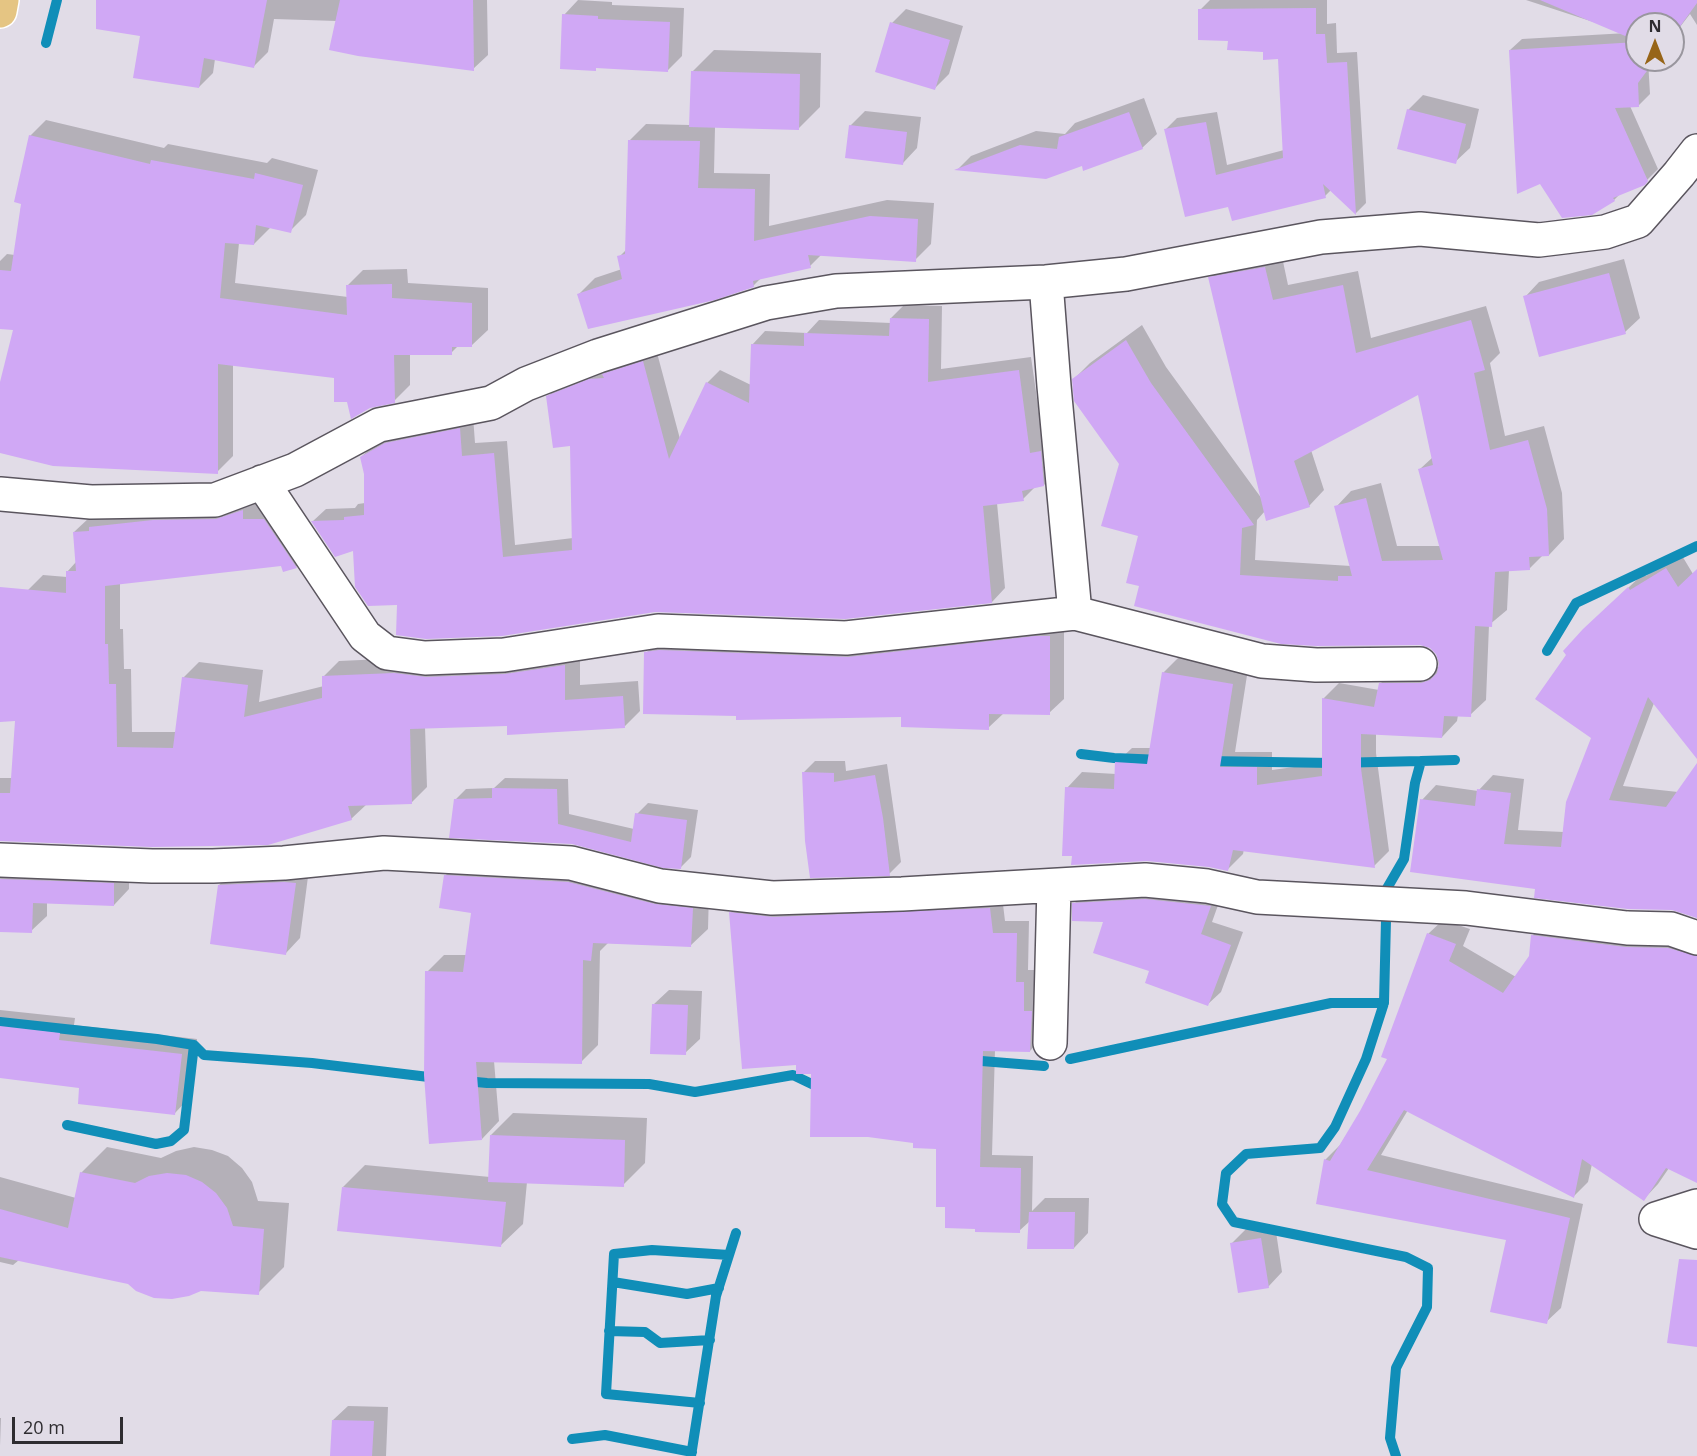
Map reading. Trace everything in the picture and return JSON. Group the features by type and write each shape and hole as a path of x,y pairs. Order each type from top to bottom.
{"main road":[{"path":"0,11 2,0"}],"street":[{"path":"0,494 91,502 215,500 295,470 379,425 491,403 526,384 598,356 766,303 836,291 1046,282 1126,274 1321,237 1420,229 1539,240 1605,232 1638,221 1697,151"},
{"path":"1046,282 1075,613"},
{"path":"262,482 365,636 387,653 425,658 504,655 658,631 846,638 1075,613 1262,661 1316,665 1420,664"},
{"path":"0,860 213,866 284,863 384,853 571,863 660,886 772,898 902,894 1145,880 1206,886 1257,897 1466,908 1627,928 1671,929 1697,938"},
{"path":"1050,1042 1054,886"},
{"path":"1697,1206 1656,1220 1697,1232"}],"building":[{"path":"96,0 267,0 254,68 204,58 199,88 133,78 140,36 96,29"},
{"path":"340,0 473,0 474,71 329,50"},
{"path":"1540,0 1697,0 1685,20 1685,12 1625,12 1625,36"},
{"path":"1316,8 1316,34 1325,34 1327,63 1347,62 1356,215 1323,184 1326,198 1232,221 1228,207 1185,217 1164,129 1206,122 1216,175 1283,158 1278,59 1263,60 1263,52 1227,50 1228,41 1198,40 1198,9"},
{"path":"562,14 598,16 598,19 670,22 668,72 596,68 596,71 560,69"},
{"path":"890,22 950,40 935,90 875,72"},
{"path":"1625,43 1625,72 1646,72 1638,83 1639,107 1615,108 1648,181 1645,185 1613,198 1615,201 1592,215 1562,218 1540,184 1517,194 1509,50"},
{"path":"691,71 800,74 799,130 689,127"},
{"path":"1407,109 1466,124 1456,164 1397,149"},
{"path":"1129,112 1143,149 1083,171 1082,166 1046,179 954,170 1020,145 1057,149 1059,137"},
{"path":"849,125 907,132 903,165 845,158"},
{"path":"29,135 150,164 151,160 254,179 255,173 303,185 291,233 256,225 254,245 225,243 220,298 347,315 346,285 392,284 392,298 472,303 472,347 452,347 452,355 394,355 395,403 370,408 351,419 347,402 334,402 334,378 218,364 218,474 53,466 0,453 0,382 13,330 0,329 0,270 11,271 21,204 14,202"},
{"path":"628,140 700,141 698,188 755,189 754,241 870,216 918,219 916,262 808,255 811,268 753,281 754,287 715,300 588,329 577,294 622,279 617,256 625,254"},
{"path":"1265,267 1273,300 1343,285 1356,353 1471,320 1485,370 1474,373 1490,450 1528,440 1547,509 1549,556 1529,557 1530,570 1495,572 1492,627 1475,626 1471,717 1444,716 1442,738 1361,734 1361,769 1375,868 1233,850 1228,871 1147,861 1071,865 1072,856 1062,856 1065,787 1114,789 1115,762 1147,764 1162,672 1233,684 1220,767 1257,767 1257,785 1322,776 1322,698 1374,707 1379,683 1421,683 1430,680 1437,673 1439,663 1436,654 1430,648 1420,645 1281,644 1134,606 1139,586 1126,583 1138,536 1101,526 1119,464 1074,401 1072,379 1126,340 1151,383 1254,525 1242,528 1240,575 1338,581 1338,576 1352,576 1334,506 1366,498 1382,561 1443,560 1418,469 1433,465 1418,395 1294,461 1310,507 1266,521 1208,277"},
{"path":"1609,273 1626,334 1539,357 1523,296"},
{"path":"890,318 929,319 928,382 1019,370 1030,453 1041,451 1044,486 1022,491 1024,501 983,506 992,603 845,619 655,612 502,636 426,639 396,635 397,605 368,606 355,587 353,551 335,557 311,521 344,520 344,517 364,515 364,474 360,457 385,443 460,428 462,456 494,453 503,557 572,550 570,446 553,448 546,396 589,379 604,378 602,374 643,361 669,459 706,382 749,403 751,344 804,346 804,333 889,336"},
{"path":"243,510 243,519 264,519 297,568 283,572 281,566 105,586 105,644 108,644 109,684 116,684 117,747 173,748 182,677 248,685 244,717 322,698 322,676 394,673 426,677 505,674 565,665 565,700 623,696 625,728 507,735 507,726 410,729 412,804 348,806 352,820 268,845 152,847 0,841 0,793 10,793 15,721 0,722 0,587 66,593 66,571 76,571 73,532 89,531 89,527 153,520 216,519"},
{"path":"1666,568 1678,587 1697,569 1697,759 1648,697 1609,800 1666,807 1697,763 1697,918 1672,910 1628,909 1534,898 1535,889 1410,872 1420,799 1475,806 1477,789 1511,793 1504,844 1561,847 1566,802 1591,738 1535,699 1566,655 1563,651 1583,629 1628,587 1630,590"},
{"path":"1050,636 1050,715 989,714 989,730 901,727 901,717 736,720 736,716 643,714 644,652 659,650 848,657"},
{"path":"802,772 834,773 834,782 875,775 890,876 810,878 805,841"},
{"path":"492,788 557,789 558,824 631,842 635,813 687,820 681,869 663,868 572,844 449,838 454,799 492,798"},
{"path":"444,875 568,882 655,904 693,908 691,947 593,943 591,961 583,960 582,1064 476,1062 482,1140 429,1144 424,1075 425,971 463,972 471,913 439,908"},
{"path":"0,879 114,883 114,906 33,903 32,933 0,932"},
{"path":"296,883 286,955 210,944 218,885"},
{"path":"1145,899 1211,906 1201,934 1231,945 1208,1006 1145,983 1149,971 1093,953 1103,922 1072,921 1072,903"},
{"path":"990,908 993,933 1017,933 1016,982 1024,982 1024,1011 1032,1011 1030,1052 983,1051 980,1167 1021,1168 1020,1233 975,1232 975,1229 945,1228 945,1207 936,1207 936,1149 913,1148 913,1143 868,1137 810,1137 811,1074 796,1074 796,1065 742,1069 729,912 773,917"},
{"path":"1427,933 1456,944 1449,961 1503,993 1529,956 1531,935 1625,947 1668,948 1697,956 1697,1183 1666,1168 1644,1201 1582,1159 1574,1198 1404,1110 1367,1170 1570,1218 1547,1324 1490,1312 1506,1240 1316,1204 1324,1159 1330,1161 1387,1059 1381,1057"},
{"path":"652,1004 688,1005 686,1055 650,1054"},
{"path":"0,1026 60,1033 59,1040 182,1054 175,1115 78,1104 79,1088 0,1078"},
{"path":"490,1135 625,1140 624,1187 488,1182"},
{"path":"80,1172 135,1183 149,1176 167,1173 186,1175 202,1182 216,1193 227,1208 233,1226 264,1229 259,1295 201,1291 172,1299 154,1298 136,1291 128,1284 0,1257 0,1209 68,1228"},
{"path":"342,1187 506,1202 501,1247 337,1231"},
{"path":"1029,1212 1075,1212 1074,1249 1027,1249"},
{"path":"1261,1238 1269,1288 1238,1293 1230,1243"},
{"path":"1679,1259 1697,1260 1697,1347 1667,1343"},
{"path":"332,1420 374,1421 372,1456 330,1456"}],"waterway":[{"path":"46,43 57,0"},
{"path":"1547,651 1576,603 1697,546"},
{"path":"1081,754 1162,760"},
{"path":"1386,890 1404,859 1415,783 1421,761 1455,760"},
{"path":"1207,761 1333,763 1421,761"},
{"path":"1386,920 1384,1003 1366,1059 1335,1127 1320,1148 1246,1154 1226,1173 1222,1204 1234,1222 1406,1257 1428,1268 1427,1307 1396,1368 1390,1438 1396,1456"},
{"path":"1070,1059 1331,1003 1384,1003"},
{"path":"0,1022 157,1039 194,1045 204,1055 312,1063 437,1078"},
{"path":"67,1125 156,1144 171,1141 184,1130 194,1045"},
{"path":"969,1060 1044,1066"},
{"path":"465,1081 649,1084 695,1092 793,1075 818,1087 822,1086"},
{"path":"691,1456 716,1296 736,1233"},
{"path":"700,1403 606,1394 614,1254 652,1250 729,1255"},
{"path":"613,1282 687,1294 719,1288"},
{"path":"609,1331 645,1332 660,1343 710,1340"},
{"path":"572,1439 605,1435 692,1452"}]}
